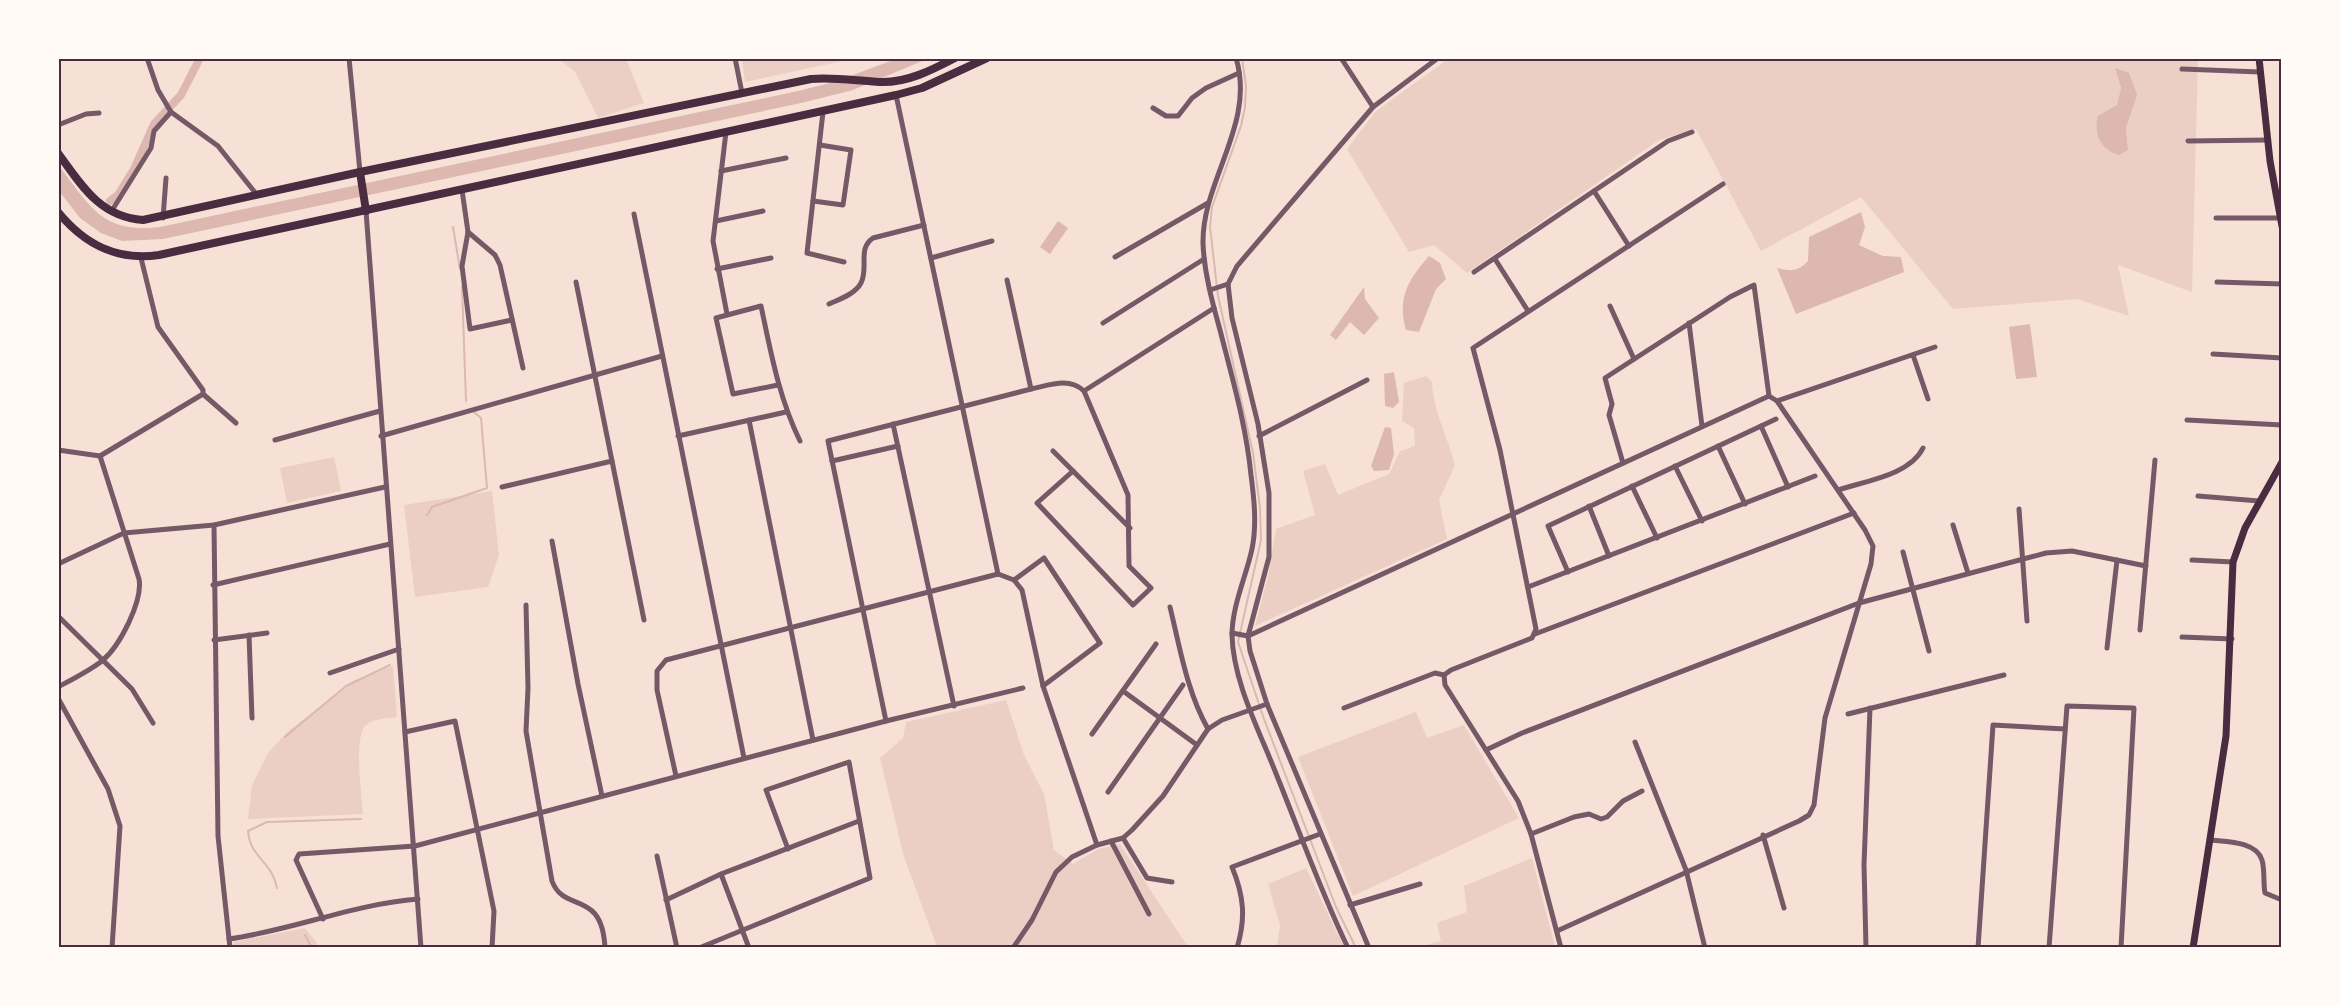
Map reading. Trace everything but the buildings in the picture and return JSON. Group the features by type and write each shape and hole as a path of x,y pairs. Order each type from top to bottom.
{"main road":[{"path":"58,153 94,200 111,213 131,219 163,218 360,172 742,93 824,78 892,82 918,76 955,58"},
{"path":"58,212 78,234 93,245 128,257 141,258 896,95 922,88 987,58"},
{"path":"2259,58 2267,140 2281,222"},
{"path":"360,172 366,211"},
{"path":"2193,948 2226,736 2232,639 2233,562 2245,528 2282,462"}],"street":[{"path":"147,58 171,112 218,146 258,197"},
{"path":"735,58 742,93"},
{"path":"1236,58 1239,74 1237,117 1231,143 1208,203 1204,224 1204,259 1245,435 1254,511 1253,546 1234,615 1232,633 1239,674 1251,710 1348,948"},
{"path":"1341,58 1373,107"},
{"path":"1369,948 1267,704 1250,651 1248,636 1269,557 1269,494 1259,436 1232,318 1228,284 1237,266 1373,107 1438,58"},
{"path":"351,59 360,172"},
{"path":"2182,69 2260,72"},
{"path":"1153,108 1166,116 1178,116 1192,98 1206,88 1239,74"},
{"path":"896,95 998,574"},
{"path":"111,213 151,148 154,131 171,112"},
{"path":"823,112 807,253 844,262"},
{"path":"58,125 86,114 99,113"},
{"path":"726,132 713,241 727,314"},
{"path":"1474,272 1668,141 1692,132"},
{"path":"2188,141 2267,140"},
{"path":"813,201 843,205 851,150 820,145"},
{"path":"722,171 786,158"},
{"path":"163,218 166,178"},
{"path":"1535,634 1514,513 1473,348 1723,184"},
{"path":"462,190 468,232 462,266 470,329 512,320"},
{"path":"1594,191 1629,246"},
{"path":"1115,257 1208,203"},
{"path":"366,211 421,948"},
{"path":"716,221 763,211"},
{"path":"634,214 744,758"},
{"path":"2216,218 2281,222"},
{"path":"829,304 856,290 862,282 867,243 873,238 924,225"},
{"path":"468,232 495,255 500,265 523,368"},
{"path":"931,258 992,241"},
{"path":"141,258 158,327 203,390 203,394 236,423"},
{"path":"717,269 771,258"},
{"path":"1103,323 1204,259"},
{"path":"1495,259 1528,311"},
{"path":"1007,280 1031,389"},
{"path":"576,282 644,620"},
{"path":"2217,282 2282,284"},
{"path":"1210,290 1228,284"},
{"path":"1623,463 1608,415 1612,404 1605,378 1689,323 1754,285 1769,396"},
{"path":"778,384 733,394 716,320 718,316 761,306 786,412 800,441"},
{"path":"1610,306 1634,359"},
{"path":"1084,391 1214,308"},
{"path":"1689,323 1702,426"},
{"path":"1777,401 1935,347"},
{"path":"2213,354 2282,358"},
{"path":"1913,355 1928,399"},
{"path":"381,435 662,356"},
{"path":"1259,436 1366,380"},
{"path":"886,721 828,441 1031,389 1064,383 1076,384 1084,391 1128,495 1129,566 1150,588 1133,605 1037,503 1073,471"},
{"path":"58,450 100,456 203,394"},
{"path":"1232,633 1248,636 1769,396"},
{"path":"1557,931 1763,835 1799,821 1809,815 1814,806 1826,718 1871,564 1873,546 1854,513 1777,401 1769,396"},
{"path":"274,440 380,411"},
{"path":"678,436 786,412"},
{"path":"1568,572 1548,526 1776,419"},
{"path":"749,420 813,740"},
{"path":"2187,420 2282,425"},
{"path":"893,424 954,706"},
{"path":"1761,426 1788,487"},
{"path":"832,461 898,446"},
{"path":"1718,446 1745,504"},
{"path":"1838,490 1907,467 1917,460 1923,448"},
{"path":"1053,452 1130,528"},
{"path":"58,687 104,660 112,651 141,595 139,579 100,456"},
{"path":"502,488 612,460"},
{"path":"2140,630 2155,460"},
{"path":"1675,466 1701,521"},
{"path":"1528,588 1815,477"},
{"path":"1632,486 1657,538"},
{"path":"58,564 124,532 214,525 385,487"},
{"path":"2198,496 2259,501"},
{"path":"1589,506 1609,556"},
{"path":"2019,509 2027,621"},
{"path":"1344,708 1434,673 1443,675 1532,638 1535,634 1854,513"},
{"path":"214,525 218,836 230,948"},
{"path":"1953,525 1968,573"},
{"path":"552,541 578,684 602,796"},
{"path":"213,585 390,544"},
{"path":"1486,750 1532,729 1859,603 2023,558 2072,551 2146,566"},
{"path":"1903,552 1929,651"},
{"path":"1014,580 1044,558 1100,644 1043,686"},
{"path":"2107,648 2117,560"},
{"path":"2192,560 2233,562"},
{"path":"676,776 657,690 657,670 666,660 998,574 1014,580 1022,590 1043,686 1097,844"},
{"path":"526,604 528,688 526,731 555,887 598,916 602,923 605,948"},
{"path":"1170,607 1192,691 1208,729"},
{"path":"58,616 132,689 153,723"},
{"path":"214,640 267,633"},
{"path":"249,635 252,718"},
{"path":"2182,637 2232,639"},
{"path":"1092,734 1156,644"},
{"path":"330,673 399,649"},
{"path":"1443,675 1445,685 1518,801 1531,834 1561,948"},
{"path":"1848,714 2004,675"},
{"path":"1108,792 1183,685"},
{"path":"323,919 296,856 415,846 886,721 1023,688"},
{"path":"1123,690 1197,746"},
{"path":"58,698 108,789 120,826 112,948"},
{"path":"1013,948 1032,920 1056,872 1072,857 1097,844 1123,838 1151,811 1208,729 1222,720 1267,704"},
{"path":"2049,948 2067,706 2134,708 2121,948"},
{"path":"1866,948 1864,865 1870,708"},
{"path":"405,732 455,721 494,911 492,948"},
{"path":"1978,948 1993,725 2065,729"},
{"path":"1635,742 1686,870 1706,948"},
{"path":"699,948 870,878 849,762 766,790 788,849"},
{"path":"1531,834 1589,814 1601,819 1607,817 1623,801 1642,791"},
{"path":"666,900 721,874 859,821"},
{"path":"1237,948 1243,929 1245,906 1232,867 1320,834"},
{"path":"1763,835 1784,908"},
{"path":"1123,838 1147,878 1172,882"},
{"path":"2210,840 2244,845 2257,851 2262,860 2265,893 2282,900"},
{"path":"1111,841 1149,914"},
{"path":"657,856 677,948"},
{"path":"721,874 749,948"},
{"path":"1350,905 1420,884"},
{"path":"229,939 266,934 375,905 418,899"}],"shaded area":[{"path":"742,58 852,59 745,82"},
{"path":"559,59 626,59 644,103 598,118 575,72"},
{"path":"896,59 927,59 853,90 801,103 163,239 122,241 101,233 80,218 59,191 59,166 90,205 111,222 140,228 160,227 798,91 834,82"},
{"path":"1448,59 2198,59 2192,292 2118,265 2129,316 2077,299 1953,309 1861,197 1761,251 1696,129 1659,140 1467,273 1434,245 1409,252 1347,149 1375,112","holes":["2115,69 2132,111 2126,128 2128,150 2108,111 2117,105 2121,88"]},
{"path":"2115,68 2129,73 2137,95 2126,128 2128,150 2119,155 2103,145 2097,129 2098,116 2117,105 2121,88"},
{"path":"1861,212 1865,227 1859,245 1883,256 1901,257 1904,272 1796,314 1777,268 1790,270 1801,267 1808,261 1809,237"},
{"path":"1058,221 1068,228 1050,254 1040,247"},
{"path":"1429,256 1440,263 1446,279 1436,289 1419,332 1406,330 1403,308 1406,290 1415,273"},
{"path":"1364,287 1365,299 1379,318 1364,335 1350,322 1336,340 1330,335"},
{"path":"2030,324 2037,377 2016,379 2009,327"},
{"path":"1394,372 1399,402 1393,408 1385,406 1384,374"},
{"path":"1426,376 1432,382 1438,414 1455,465 1439,500 1447,539 1255,626 1268,576 1276,529 1315,515 1303,471 1325,464 1338,495 1389,474 1400,451 1415,446 1414,428 1402,421 1404,383"},
{"path":"1385,427 1391,428 1394,454 1389,470 1374,471 1371,466"},
{"path":"334,457 341,491 287,503 280,468"},
{"path":"492,491 499,555 488,587 415,597 404,505"},
{"path":"393,666 397,717 369,723 362,731 359,767 363,814 248,819 252,785 268,753 287,732 353,681"},
{"path":"1006,700 1024,755 1044,794 1054,850 1073,864 1098,849 1120,844 1188,947 937,947 904,857 880,758 903,738 906,722"},
{"path":"1416,712 1427,738 1464,725 1519,818 1353,896 1298,757"},
{"path":"1532,858 1555,947 1420,947 1441,941 1437,923 1467,912 1464,886"},
{"path":"1306,868 1344,947 1277,947 1280,925 1268,884"},
{"path":"305,928 320,947 234,947 233,942"}],"waterway":[{"path":"110,201 118,195 134,169 154,124 181,95 200,58"},
{"path":"1242,58 1246,86 1245,107 1241,126 1212,207 1210,227 1218,296 1253,453 1260,508 1261,540 1238,642 1264,719 1336,907 1356,948"},
{"path":"453,227 460,269"},
{"path":"462,286 466,401"},
{"path":"427,515 432,507 487,488 481,418 474,412"},
{"path":"285,737 346,686 390,665"},
{"path":"277,888 271,872 253,848 248,831 267,822 361,819"},
{"path":"305,935 312,948"}]}
